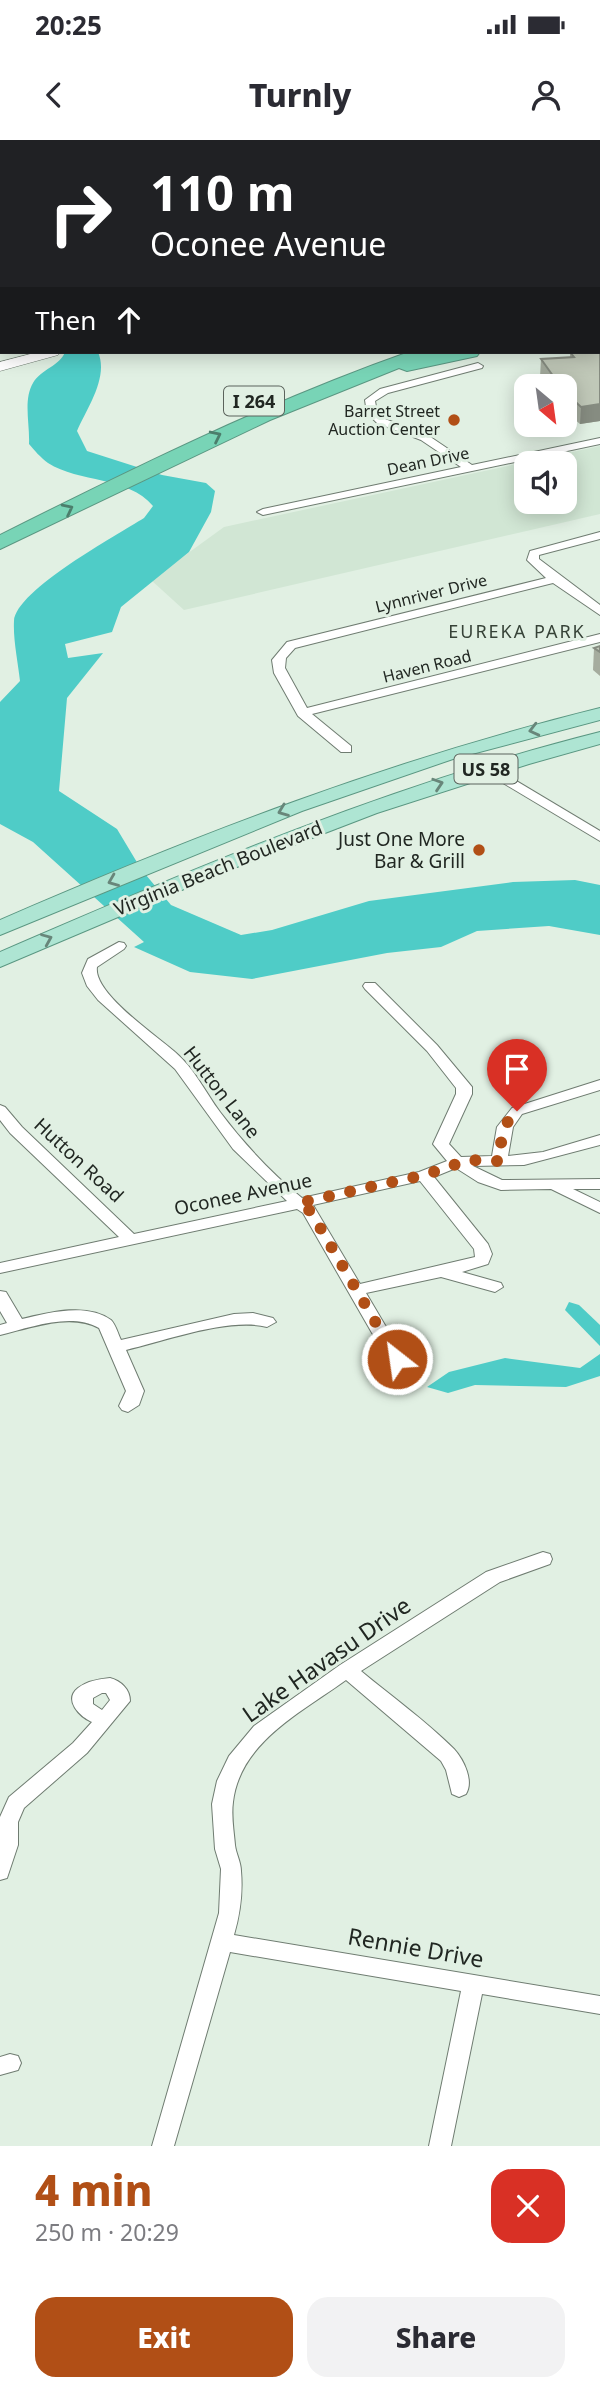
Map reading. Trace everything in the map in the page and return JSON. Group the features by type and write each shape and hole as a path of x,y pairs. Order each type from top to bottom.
{"highway":[{"name":"I 264","path":"0,522 129,458 288,386 377,354"},
{"name":"I 264","path":"0,546 34,526 235,426 332,385 420,354"},
{"path":"332,385 430,359 474,359"}],"main road":[{"name":"Virginia Beach Boulevard","path":"0,928 257,821 390,772 518,734 600,714"},
{"name":"Virginia Beach Boulevard","path":"0,960 373,805 488,768 600,738"}],"street":[{"path":"0,367 45,354"},
{"path":"470,468 425,438 381,421 372,412 370,400 384,391 474,359"},
{"name":"Dean Drive","path":"263,512 600,441"},
{"path":"600,535 542,548 534,553 533,560 600,611"},
{"name":"Lynnriver Drive","path":"302,713 280,673 278,663 280,655 291,645 555,579"},
{"name":"Haven Road","path":"302,713 600,638"},
{"path":"302,713 320,731 346,749"},
{"path":"488,768 600,837"},
{"name":"Hutton Lane","path":"119,946 93,962 89,974 91,981 122,1015 175,1060 192,1079 216,1119 289,1198 299,1203"},
{"path":"370,986 432,1048 464,1087 464,1094 441,1144 458,1163 488,1182 500,1185 600,1184"},
{"path":"500,1161 500,1144 511,1116 517,1111 600,1085"},
{"name":"Hutton Road","path":"0,1110 21,1135 130,1239"},
{"name":"Oconee Avenue","path":"0,1268 424,1175 458,1163 545,1156 600,1140"},
{"path":"356,1290 482,1260 484,1254 424,1175"},
{"path":"554,1185 600,1208"},
{"path":"299,1203 309,1210 318,1224 397,1359"},
{"path":"442,1271 495,1287"},
{"path":"0,1296 8,1328 76,1315 92,1317 106,1325 135,1391 133,1401 128,1406"},
{"path":"116,1347 234,1319 253,1318 268,1322"},
{"name":"Lake Havasu Drive","path":"163,2146 224,1942 230,1913 232,1881 222,1824 222,1804 227,1781 236,1761 261,1731 347,1670 493,1577 544,1559"},
{"path":"347,1670 449,1756 456,1769 458,1789"},
{"path":"0,1872 8,1845 8,1822 16,1803 80,1748 106,1719"},
{"name":"Rennie Drive","path":"224,1942 600,2005"},
{"path":"440,2146 473,1984"}],"shaded area":[{"path":"600,446 600,514 184,610 151,580 224,527 514,465 514,514 577,514 577,451"}],"water":[{"path":"64,354 99,354 101,362 99,382 77,431 87,451 162,475 206,483 215,491 211,512 189,552 121,607 112,632 65,644 68,658 103,653 67,698 59,791 117,829 141,869 171,905 241,935 272,930 369,901 513,882 575,880 600,885 600,935 549,926 477,931 441,947 387,953 252,979 190,972 134,947 144,942 33,842 0,824 0,702 20,681 14,628 19,608 49,579 144,518 153,506 130,489 60,469 45,461 29,444 30,390 36,378"},
{"path":"569,1302 579,1305 600,1325 600,1346 565,1310"},
{"path":"600,1354 600,1376 566,1387 475,1385 448,1393 427,1387 449,1372 505,1358 580,1368"}],"building":[{"path":"572,354 600,354 600,404 581,407 578,404 578,374 552,374 541,359 574,357"}],"place":[{"name":"Barret Street Auction Center","path":"454,420"},
{"name":"Just One More Bar & Grill","path":"479,850"}],"district":[{"name":"EUREKA PARK","path":"517,631"}],"route":[{"path":"397,1359 318,1224 309,1210 299,1203 424,1175 469,1160 500,1161 500,1144 504,1129 517,1111"}]}
